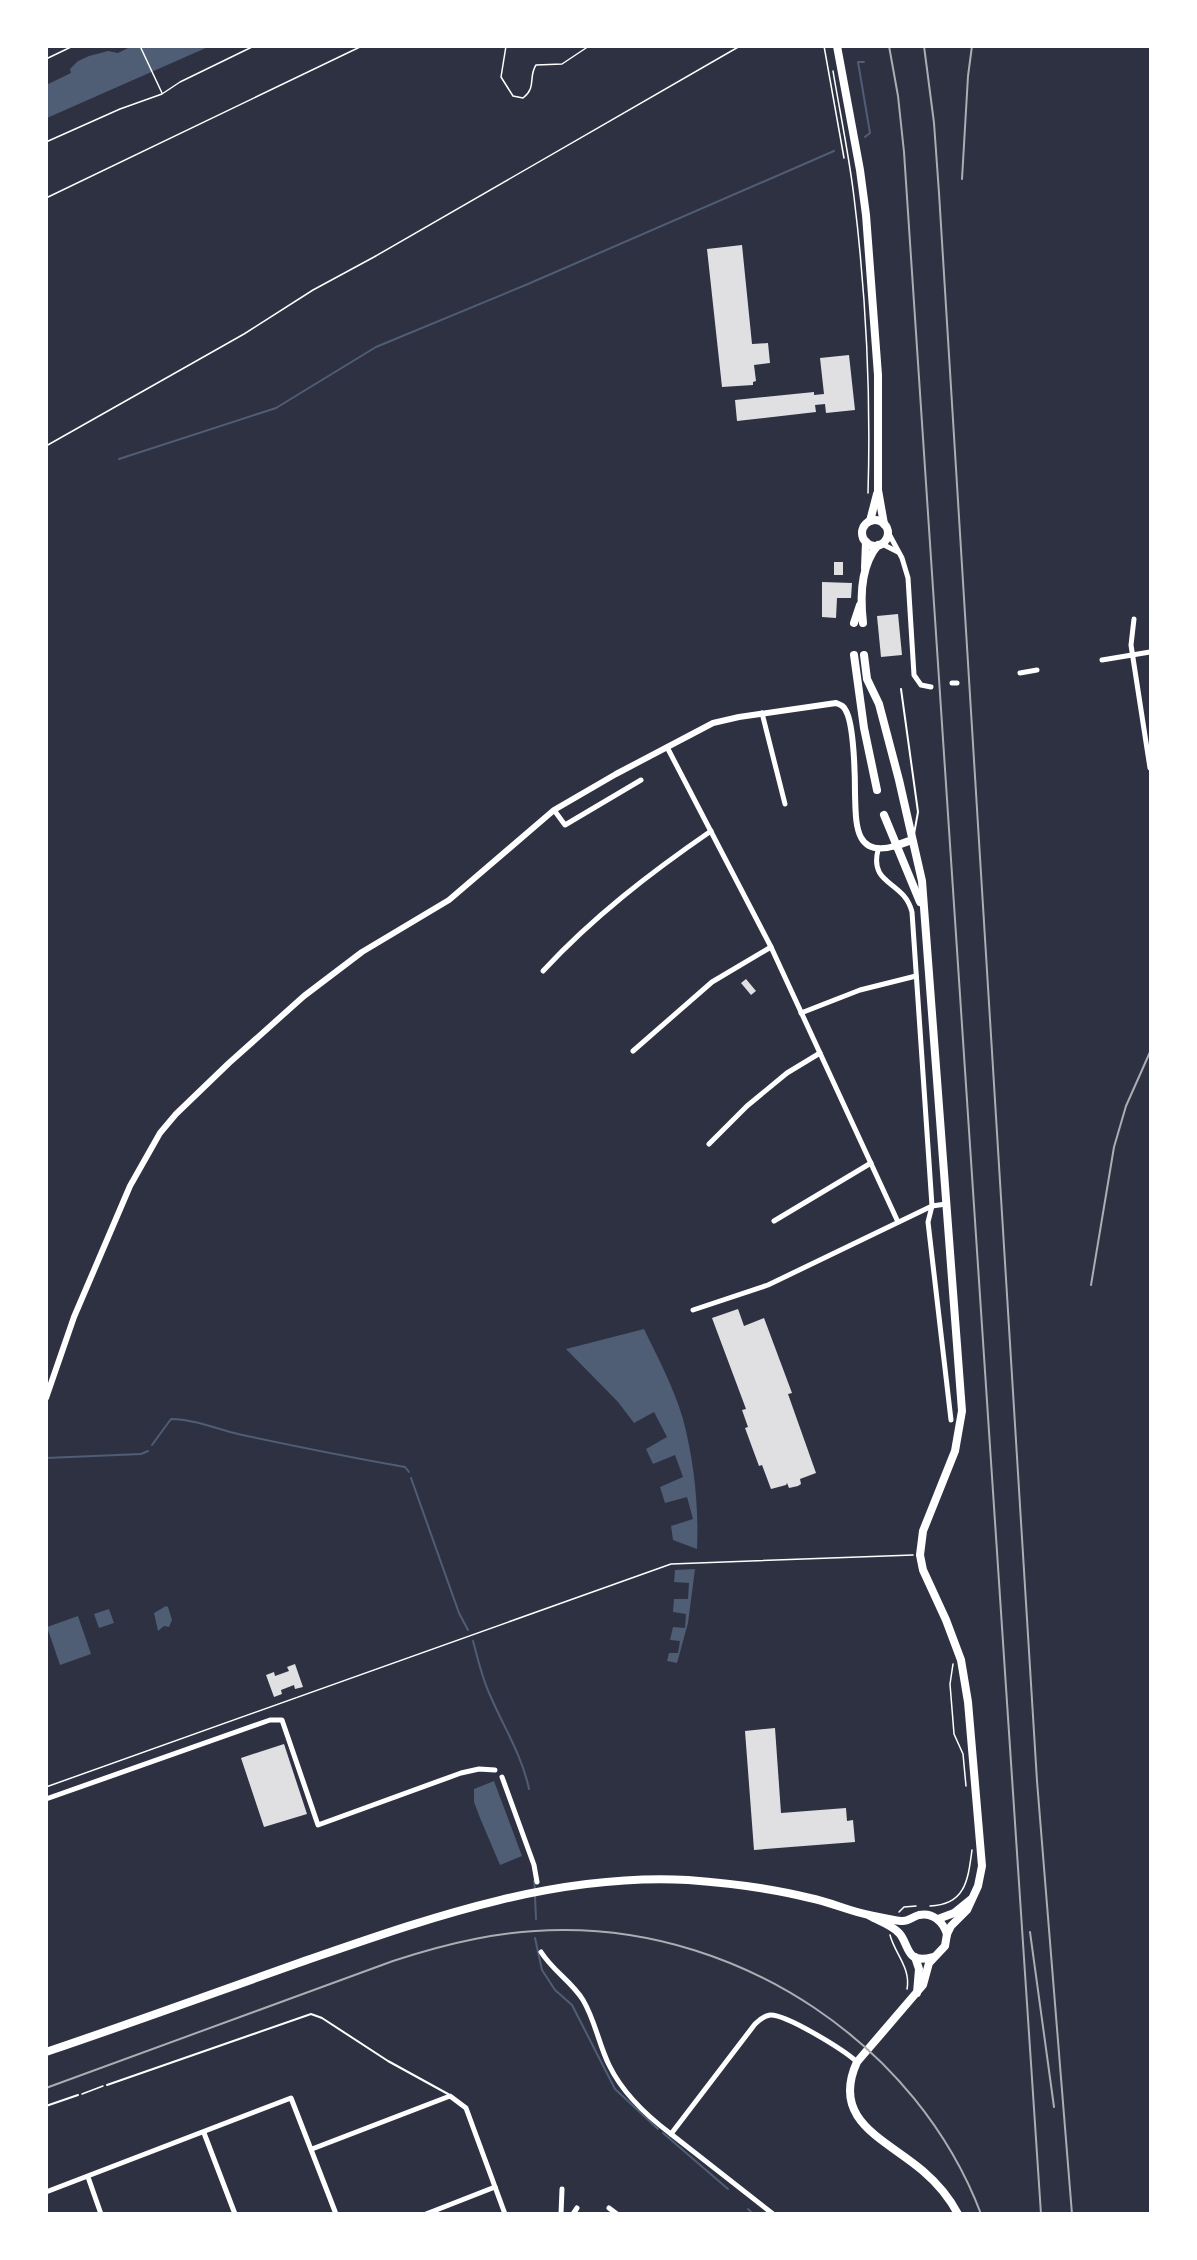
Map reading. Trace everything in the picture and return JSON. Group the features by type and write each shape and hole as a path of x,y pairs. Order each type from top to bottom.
{"main road":[{"path":"837,46 866,215 878,375 878,490 884,524 888,532 886,539 865,569"},
{"path":"863,622 861,604 866,542 863,531 870,521 878,490"},
{"path":"870,521 876,520 884,524"},
{"path":"866,542 871,545 880,545"},
{"path":"854,623 861,604"},
{"path":"854,655 864,728 877,790"},
{"path":"864,655 867,679 878,701 902,789 922,880 958,1341 962,1411 955,1451 923,1532 916,1557 946,1620 961,1660 968,1702 982,1866 978,1886 964,1915 951,1926 946,1934"},
{"path":"858,681 867,679"},
{"path":"884,815 923,909"},
{"path":"895,846 912,840"},
{"path":"46,2052 412,1924 549,1889 639,1880 719,1883 780,1891 869,1915 893,1924 925,1915 938,1920 945,1929 945,1946 929,1963 923,1985 857,2061 852,2073 849,2094 851,2104 867,2129 937,2184 958,2214"},
{"path":"938,1920 954,1913 970,1900"},
{"path":"902,1938 909,1920"},
{"path":"893,1924 907,1950 915,1957 924,1959 933,1957"},
{"path":"915,1957 919,1969 916,1994"}],"street":[{"path":"888,532 906,570 909,586 914,675 918,683 931,687"},
{"path":"880,545 899,553"},
{"path":"1134,620 1131,636 1133,655 1150,768"},
{"path":"1102,660 1150,652"},
{"path":"1020,673 1037,670"},
{"path":"46,1398 74,1317 130,1186 160,1133 176,1114 304,996 362,952 449,900 554,810 712,723 826,703 840,704 849,718 856,823 863,841 871,847 878,850 895,846"},
{"path":"762,713 785,804"},
{"path":"667,747 771,947 898,1222"},
{"path":"554,810 565,825 641,780"},
{"path":"543,971 568,944 617,899 655,869 711,831"},
{"path":"878,850 875,865 878,872 909,902 932,1206 928,1222 951,1420"},
{"path":"633,1051 712,982 771,947"},
{"path":"801,1013 860,990 916,976"},
{"path":"709,1144 747,1106 787,1073 820,1053"},
{"path":"774,1221 871,1163"},
{"path":"693,1310 768,1285 932,1206 946,1204"},
{"path":"46,1798 270,1720 282,1720 318,1825 461,1773 479,1768 495,1770"},
{"path":"502,1777 534,1865 537,1882"},
{"path":"541,1952 548,1964 574,1987 585,2002 610,2067 630,2096 671,2134 773,2214"},
{"path":"671,2134 762,2018 770,2015 786,2019 857,2061"},
{"path":"312,2149 450,2096 466,2108 505,2214"},
{"path":"46,2193 291,2098 336,2214"},
{"path":"204,2133 235,2214"},
{"path":"88,2177 101,2214"},
{"path":"426,2214 495,2187"},
{"path":"561,2214 562,2189"},
{"path":"609,2208 617,2214"}],"lane":[{"path":"901,688 918,812 917,826 912,840"},
{"path":"106,2085 311,2014 322,2018 388,2061 450,2096"},
{"path":"46,2106 78,2095"}],"path":[{"path":"46,59 73,46"},
{"path":"140,46 162,94"},
{"path":"46,142 120,109 162,94 180,81 254,46"},
{"path":"46,198 362,46"},
{"path":"506,46 501,77 513,96 523,98 533,85 532,71 536,65 562,64 589,46"},
{"path":"46,446 244,334 313,290 740,46"},
{"path":"824,46 844,158"},
{"path":"828,46 849,164 857,229 868,363 868,497"},
{"path":"46,1787 671,1564 916,1557"},
{"path":"952,1657 950,1684 954,1734 963,1754 966,1788"},
{"path":"925,1906 945,1905 964,1888 973,1845"},
{"path":"907,1992 907,1975 890,1939 897,1913 904,1907 917,1906"},
{"path":"78,2095 106,2085"}],"water":[{"path":"132,46 208,47 47,118 46,85 71,73 70,69 78,61 89,56 108,51 118,53"},
{"path":"644,1329 675,1396 687,1435 696,1500 697,1549 673,1540 671,1526 693,1519 687,1497 665,1503 660,1487 683,1477 675,1455 653,1464 646,1449 667,1437 654,1412 634,1423 618,1402 566,1349"},
{"path":"695,1569 688,1623 677,1663 667,1661 669,1653 678,1653 680,1641 670,1640 673,1627 685,1628 686,1614 673,1612 674,1599 688,1599 689,1583 674,1582 675,1570"},
{"path":"166,1606 172,1620 169,1627 164,1626 158,1631 154,1613"},
{"path":"109,1609 114,1623 99,1628 94,1614"},
{"path":"78,1616 91,1654 60,1665 47,1627"},
{"path":"494,1781 522,1856 500,1865 474,1802 474,1789"}],"building":[{"path":"742,245 752,344 768,343 770,363 754,365 756,381 753,385 722,387 707,249"},
{"path":"849,355 855,410 826,413 825,404 815,405 816,412 737,421 735,400 814,392 814,395 824,394 820,358"},
{"path":"834,562 843,562 843,575 834,575"},
{"path":"822,582 852,583 851,598 837,598 836,618 822,617"},
{"path":"898,614 902,655 881,657 877,616"},
{"path":"746,979 756,991 751,995 741,983"},
{"path":"738,1309 744,1326 764,1318 792,1393 788,1394 816,1473 800,1479 801,1484 798,1486 789,1488 787,1483 771,1489 762,1465 759,1466 745,1428 748,1427 742,1410 746,1409 712,1318"},
{"path":"295,1664 303,1687 295,1689 294,1685 281,1690 282,1694 274,1697 266,1675 274,1672 275,1676 289,1671 287,1667"},
{"path":"775,1728 781,1813 846,1808 847,1821 853,1820 855,1842 754,1850 745,1731"},
{"path":"284,1744 307,1814 264,1827 241,1758"}],"waterway":[{"path":"864,62 858,62 870,133 865,137"},
{"path":"119,459 276,408 376,347 528,284 834,151"},
{"path":"152,1445 171,1419 179,1419 238,1434 405,1467 409,1472"},
{"path":"46,1458 141,1454 148,1451"},
{"path":"411,1478 459,1613 468,1630"},
{"path":"473,1641 485,1682 517,1752 529,1789"},
{"path":"534,1881 535,1890"},
{"path":"535,1896 536,1919"},
{"path":"535,1938 542,1970 555,1990 572,2005 615,2089 658,2129"},
{"path":"663,2133 728,2189"},
{"path":"748,2209 753,2214"}],"railway":[{"path":"889,46 898,96 904,152 1041,2214"},
{"path":"924,46 934,123 939,193 1037,1781 1072,2214"},
{"path":"962,179 972,46"},
{"path":"1091,1285 1114,1147 1126,1106 1150,1052"},
{"path":"46,2088 393,1961 434,1949 518,1932 562,1930 629,1935 694,1950 757,1975 815,2008 868,2050 914,2098 952,2153 981,2214"},
{"path":"1030,1932 1054,2107"}]}
